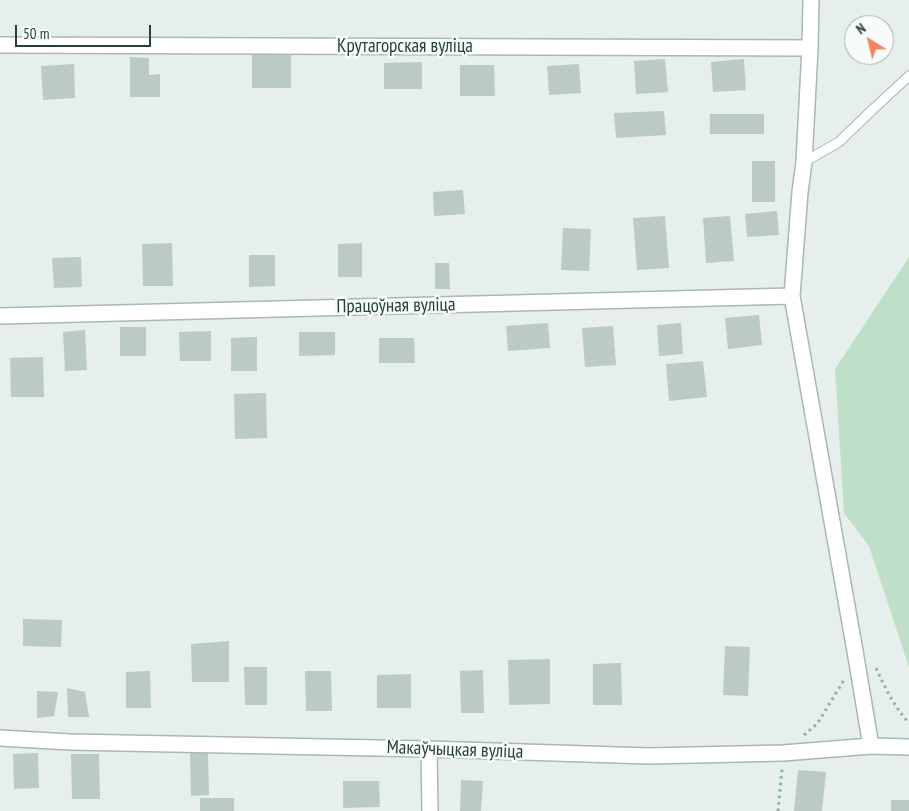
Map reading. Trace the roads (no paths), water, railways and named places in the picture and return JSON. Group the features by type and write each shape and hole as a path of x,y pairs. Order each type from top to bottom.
{"street":[{"path":"811,0 804,162 792,296 871,746"},
{"name":"Крутагорская вуліца","path":"0,45 810,48"},
{"name":"Працоўная вуліца","path":"0,316 792,296"},
{"name":"Макаўчыцкая вуліца","path":"0,738 70,742 429,749 649,756 783,753 871,746 909,746"},
{"path":"429,749 430,811"}],"lane":[{"path":"804,162 839,142 909,76"}]}
